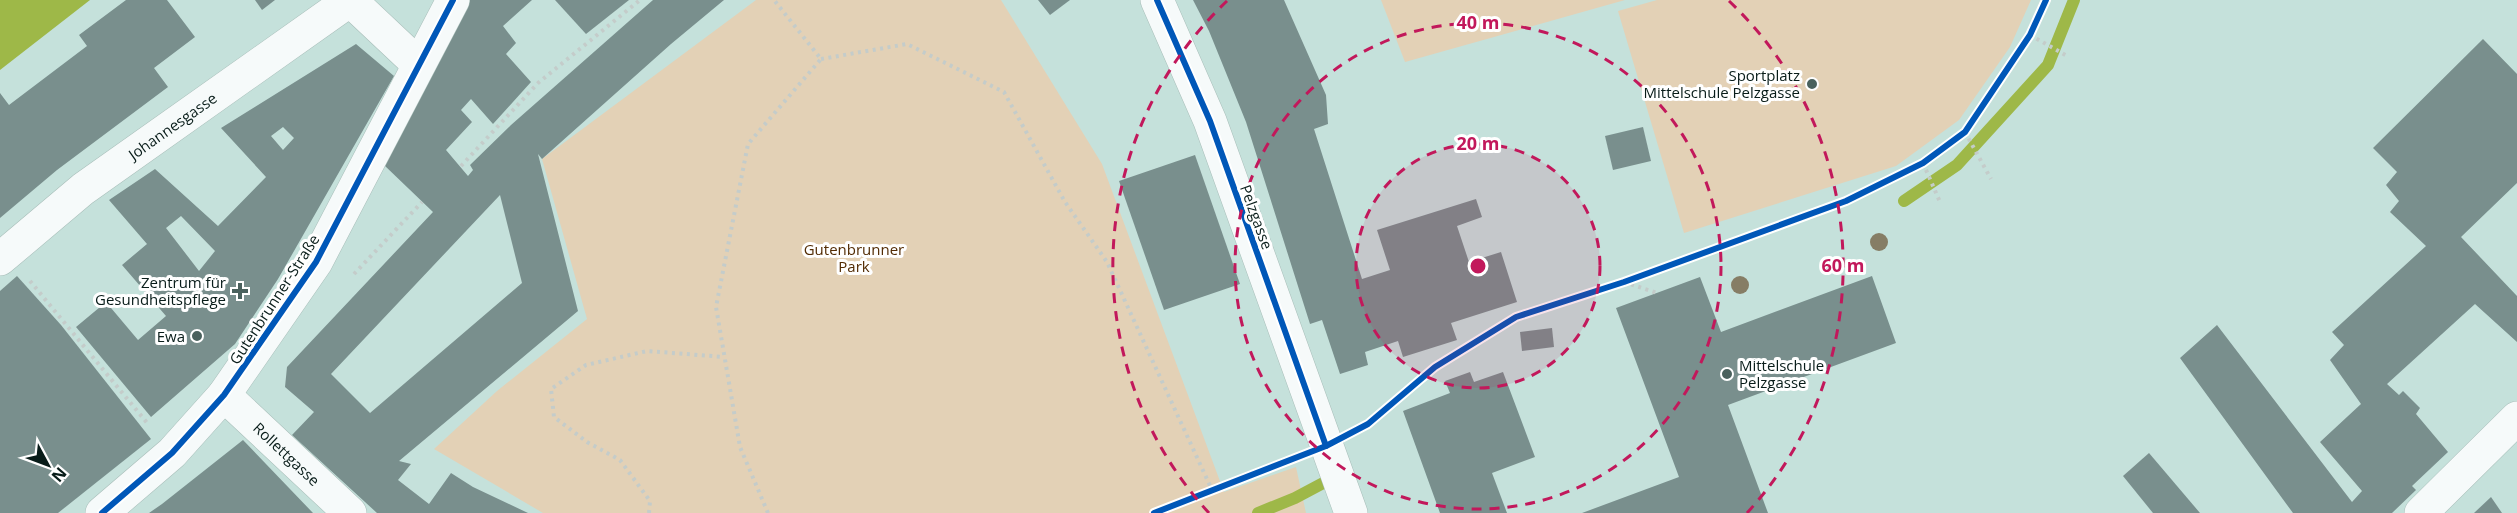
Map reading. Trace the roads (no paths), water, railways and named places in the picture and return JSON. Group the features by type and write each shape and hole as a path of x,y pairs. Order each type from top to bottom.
{"street":[{"path":"350,0 418,64"},
{"name":"Johannesgasse","path":"3,256 83,189 350,0"},
{"name":"Gutenbrunner-Straße","path":"102,513 172,453 224,395 316,262 453,0"},
{"name":"Pelzgasse","path":"1157,0 1210,121 1351,513"},
{"name":"Rollettgasse","path":"224,395 350,513"},
{"path":"2421,513 2517,418"}],"waterway":[{"path":"1904,201 1957,165 2048,65 2074,0"},
{"path":"1258,513 1295,498 1327,481"}],"place":[{"name":"Sportplatz Mittelschule Pelzgasse","path":"1812,84"},
{"name":"Zentrum für Gesundheitspflege","path":"240,291"},
{"name":"Ewa","path":"197,336"},
{"name":"Mittelschule Pelzgasse","path":"1727,374"}],"park label":[{"name":"Gutenbrunner Park","path":"854,258"}]}
